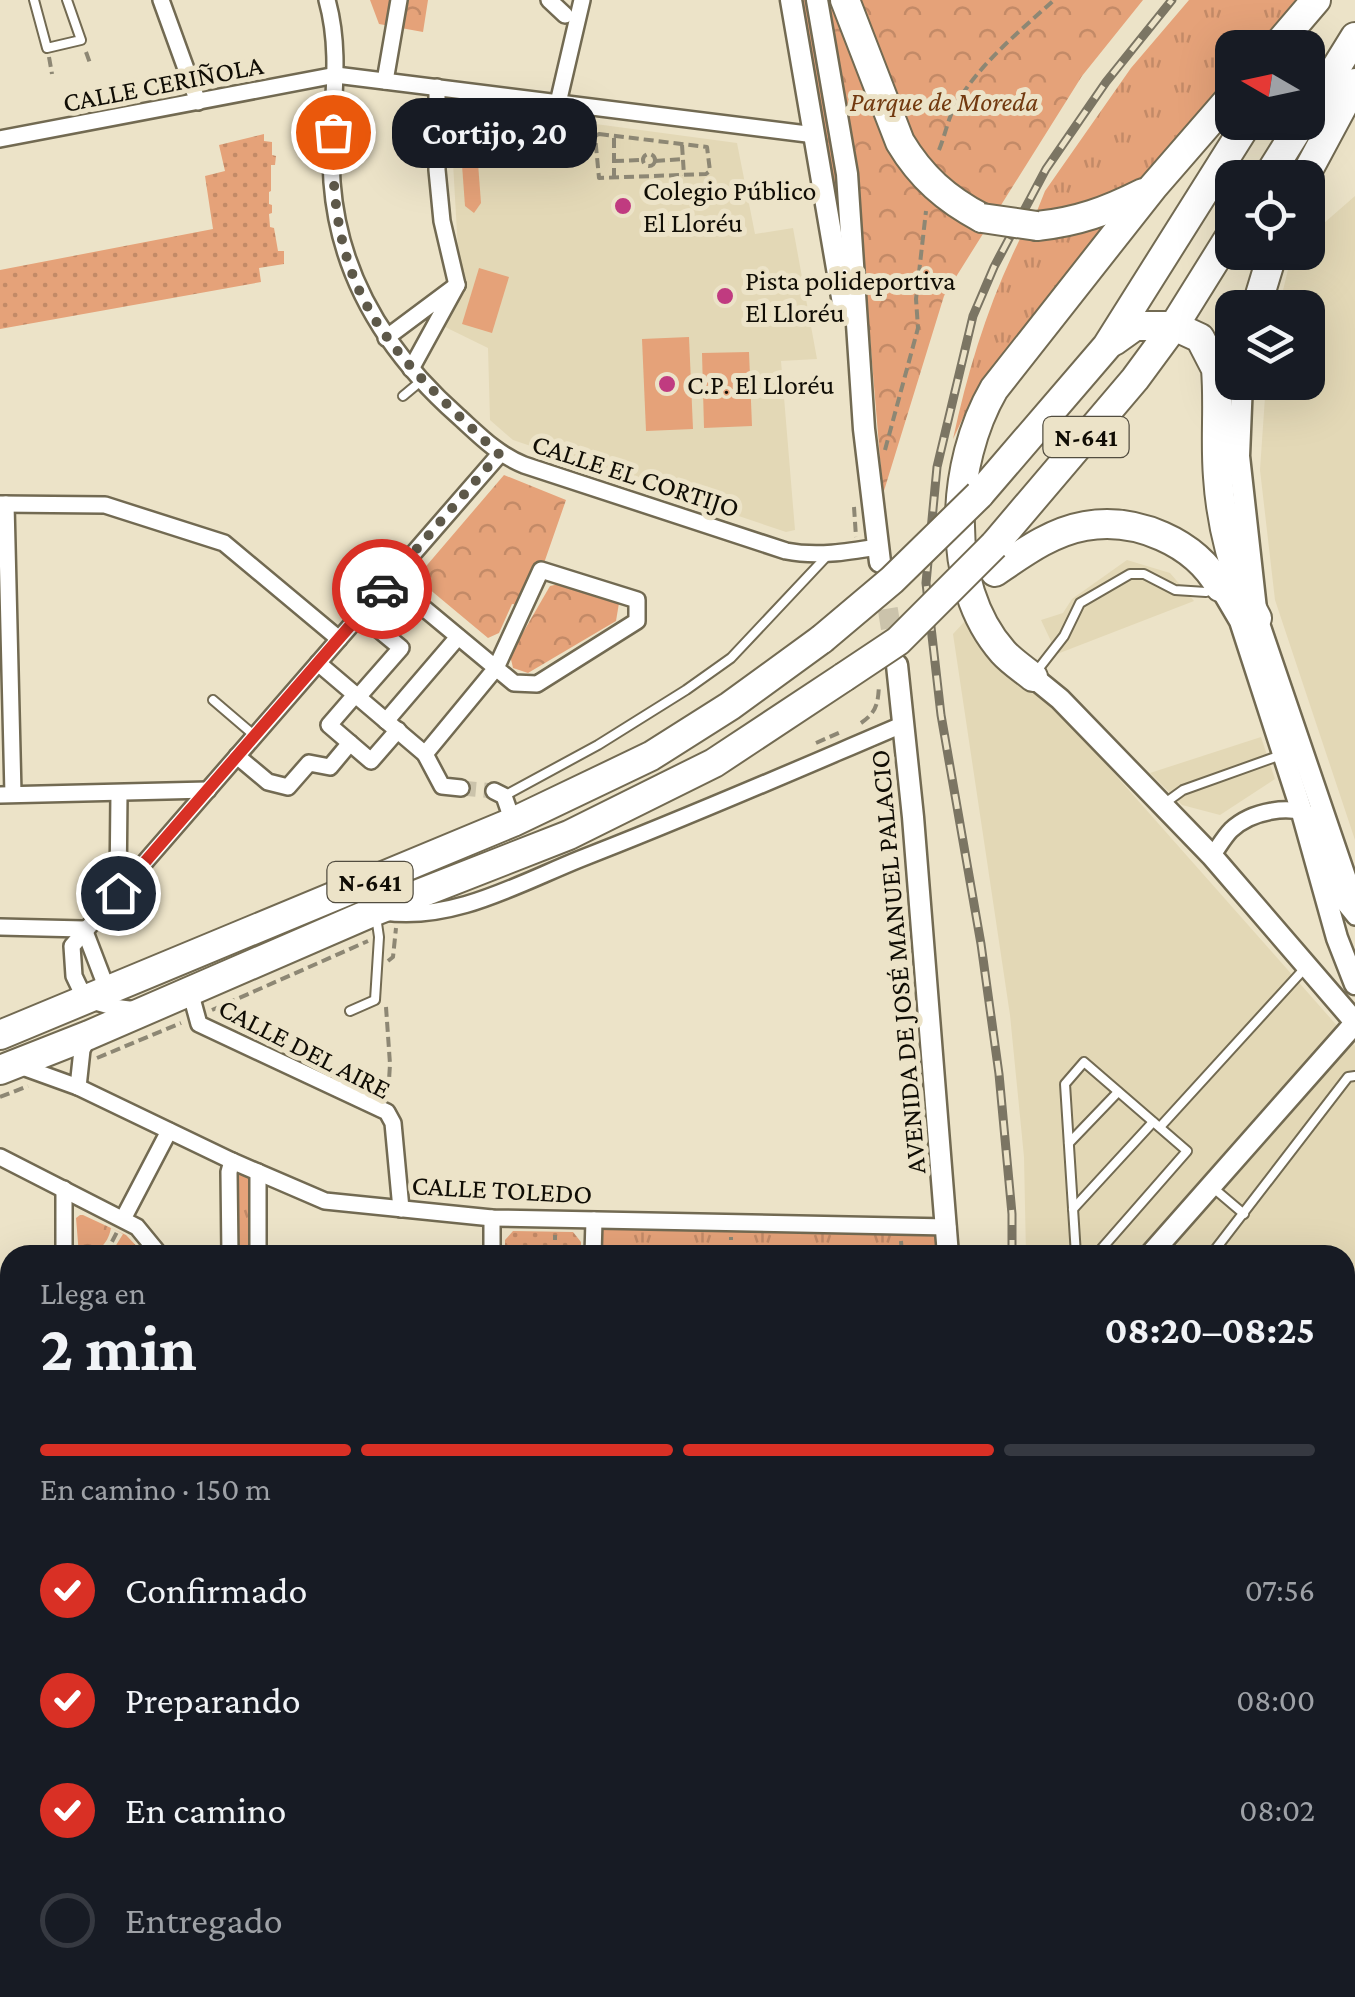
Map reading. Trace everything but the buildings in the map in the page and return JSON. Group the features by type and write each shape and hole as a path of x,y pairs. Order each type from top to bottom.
{"highway":[{"path":"846,0 906,152 942,195 982,218 1038,226 1071,223 1103,213 1153,188"},
{"path":"1292,30 1320,0"},
{"path":"1304,30 1320,0"},
{"path":"1325,86 1355,38"},
{"path":"1314,160 1355,83"},
{"path":"1032,677 1004,654 976,609 963,563 962,480 977,418 994,389 1215,116"},
{"name":"N-641","path":"0,1035 504,803 651,756 730,706 822,639 892,580 979,495 1107,346 1237,140"},
{"name":"N-641","path":"5,1065 386,919 569,835 714,763 844,678 897,653 994,559 1135,379 1215,260"},
{"path":"1107,346 1135,326 1174,326 1200,338 1216,369 1218,478 1226,527 1246,600 1257,618"},
{"path":"994,559 1086,526 1134,527 1157,533 1197,558 1220,587"}],"street":[{"path":"161,0 198,102"},
{"name":"CALLE EL CORTIJO","path":"327,0 334,22 332,181 338,224 361,297 386,338 416,375 499,454 786,551 879,554"},
{"path":"385,81 399,0"},
{"path":"550,0 565,14"},
{"path":"558,103 582,0"},
{"path":"790,0 864,429 879,554"},
{"path":"817,0 847,174 864,429"},
{"name":"CALLE CERIÑOLA","path":"0,139 336,75 814,135"},
{"path":"416,375 457,285 437,170 438,88"},
{"path":"386,338 457,285"},
{"path":"1241,400 1238,456 1257,618 1355,906"},
{"path":"146,1010 113,1007 74,976 72,946 499,454"},
{"path":"208,790 6,794 3,504 104,505 224,543 338,639"},
{"path":"390,580 458,637 496,668 514,683 538,684 637,620 638,600 541,570 496,668 425,754"},
{"path":"1220,587 1240,621 1355,984"},
{"path":"360,614 401,648 329,725 371,761 392,725 458,637"},
{"name":"AVENIDA DE JOSÉ MANUEL PALACIO","path":"897,653 948,1245"},
{"path":"318,663 425,754 442,786 461,788"},
{"path":"1032,677 1060,699 1212,856 1355,1022 1159,1245"},
{"path":"386,919 453,909 662,827 904,724"},
{"path":"237,756 268,782 288,786 309,763 330,766 350,743"},
{"path":"118,893 119,793"},
{"path":"1212,856 1232,829 1251,817 1301,809 1314,817 1342,901 1355,917"},
{"path":"0,927 84,930"},
{"path":"84,930 96,994"},
{"name":"CALLE DEL AIRE","path":"190,992 198,1024 386,1112 393,1123 400,1208"},
{"path":"78,1087 82,1050 89,1036"},
{"name":"CALLE TOLEDO","path":"5,1065 78,1087 326,1201 492,1218 948,1227"},
{"path":"123,1220 169,1131"},
{"path":"0,1157 137,1228 151,1245"},
{"path":"230,1245 232,1161"},
{"path":"258,1172 258,1245"},
{"path":"64,1189 64,1245"},
{"path":"492,1218 492,1245"},
{"path":"593,1245 594,1220"}],"lane":[{"path":"34,0 47,48 81,40 67,0"},
{"path":"403,396 416,375"},
{"path":"504,803 686,690 730,658 829,554"},
{"path":"1032,677 1064,636 1080,603 1106,585 1130,574 1144,574 1175,590 1206,592 1220,587"},
{"path":"213,700 255,736"},
{"path":"1162,806 1183,790 1282,755"},
{"path":"350,1010 374,1000 379,936 386,919"},
{"path":"1073,1209 1308,964"},
{"path":"1075,1245 1065,1084 1084,1062 1187,1151 1105,1245"},
{"path":"1219,1245 1348,1077 1355,1076"},
{"path":"1069,1142 1118,1092"},
{"path":"1211,1186 1244,1214"}],"path":[{"path":"939,150 952,113 969,85 1054,0"},
{"path":"595,136 646,140 706,147 710,152 710,171 614,178 596,175 595,136"},
{"path":"614,136 614,178"},
{"path":"646,140 648,154 655,161"},
{"path":"682,144 684,175"},
{"path":"614,161 642,160 648,154"},
{"path":"642,160 647,166 655,161 682,159"},
{"path":"884,457 918,328 916,299 926,211"},
{"path":"380,968 394,957 386,919"},
{"path":"385,1000 390,1064 386,1112"},
{"path":"110,1245 123,1220"}],"shaded area":[{"path":"455,105 737,143 755,234 793,228 817,359 781,361 795,530 786,532 513,440 490,420 488,348 441,325 460,286 450,109"},
{"path":"1355,196 1355,840 1275,600 1260,470 1265,400 1325,400 1325,290 1283,290 1288,270 1325,270 1325,222"},
{"path":"1127,560 1170,573 1194,601 1057,654 1041,620 1063,613 1072,599"},
{"path":"966,620 972,623 991,655 1073,727 1355,1046 1355,1245 1026,1245 1024,1157 1010,1015 953,634"},
{"path":"1261,737 1275,779 1220,815 1182,805 1150,773"}],"green space":[{"path":"370,0 428,0 423,32 379,24"},
{"path":"798,0 809,0 842,197 843,241 831,201"},
{"name":"Parque de Moreda","path":"820,0 1143,0 1082,76 944,296 883,494 856,169"},
{"path":"1189,0 1299,0 1272,30 1215,30 1215,94 1138,181 1108,200 1037,211 1045,191 1131,68"},
{"path":"264,134 264,141 272,142 272,155 276,156 275,165 271,165 269,214 278,251 284,251 284,264 259,268 261,282 0,329 0,270 213,229 205,176 225,171 219,145"},
{"path":"477,150 481,203 474,213 465,206 461,151"},
{"path":"1107,226 977,388 953,439 981,336 1021,237 1064,235"},
{"path":"479,268 509,277 492,333 462,324"},
{"name":"C.P. El Lloréu","path":"689,337 693,429 646,431 642,339"},
{"name":"C.P. El Lloréu","path":"749,352 752,426 704,428 702,353"},
{"path":"504,475 566,500 543,566 519,605 512,604 499,633 488,638 416,578"},
{"path":"559,584 619,603 616,621 528,673 513,668 510,655 550,586"},
{"path":"232,1161 258,1172 258,1245 230,1245"},
{"path":"83,1215 111,1228 102,1245 78,1245 76,1218"},
{"path":"594,1220 948,1227 948,1245 593,1245"},
{"path":"112,1228 126,1235 136,1245 116,1245 123,1234"},
{"path":"513,1231 573,1232 581,1245 505,1245"}],"tunnel":[{"path":"883,579 895,654"},
{"path":"461,788 494,791"}],"railway":[{"path":"1012,1245 999,1074 941,715 926,583 937,467 973,316 994,267 1046,169 1106,82 1172,0"}],"way so far":[{"path":"333,132 332,181 338,224 361,297 382,332 421,381 499,454 382,589"}],"place":[{"name":"Cortijo, 20","path":"333,132"},
{"name":"Colegio Público El Lloréu","path":"623,206"},
{"name":"Pista polideportiva El Lloréu","path":"725,296"},
{"name":"C.P. El Lloréu","path":"667,384"}],"route":[{"path":"118,893 382,589"}]}
